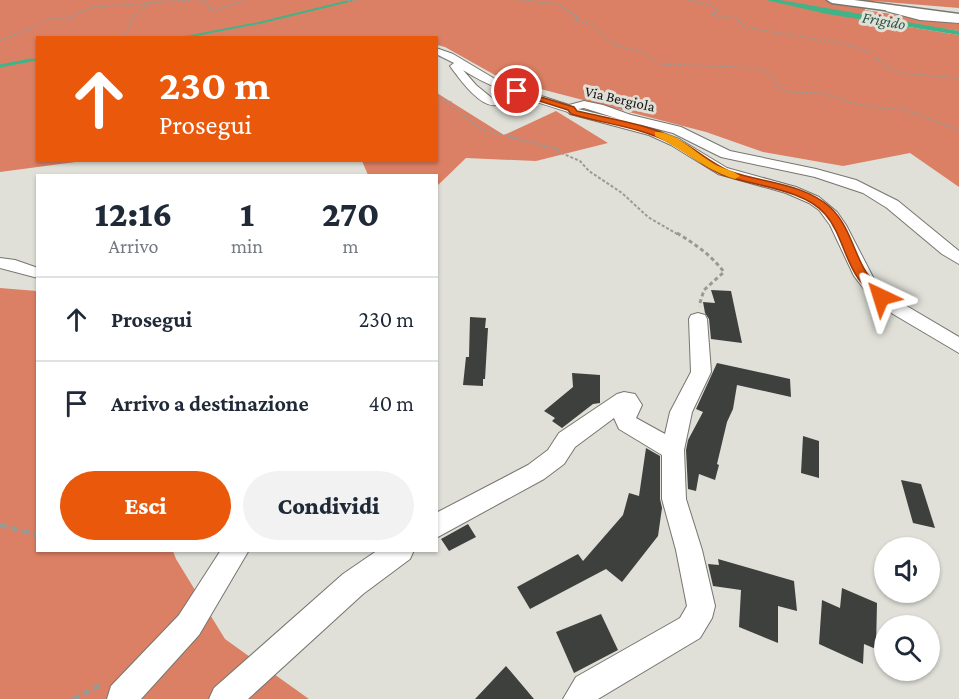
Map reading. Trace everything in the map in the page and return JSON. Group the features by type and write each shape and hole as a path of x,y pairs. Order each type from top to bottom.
{"street":[{"path":"832,0 959,18"},
{"path":"442,53 472,87 492,103"},
{"path":"442,53 482,78 498,85 571,109"},
{"name":"Via Bergiola","path":"959,259 937,244 886,199 855,184 801,169 725,154 676,130 594,107 579,105 571,109 584,115 647,130 676,142 714,168 790,190 817,202 830,212 869,285 881,297 959,346"},
{"path":"0,263 7,262 36,273"},
{"path":"579,699 587,688 690,628 698,618 701,606 689,550 674,499 673,450 681,412 700,372 698,319"},
{"path":"438,525 536,472 556,457 567,440 624,400 628,400 631,405 625,419 627,423 673,450"},
{"path":"123,699 122,696 189,625 235,552"},
{"path":"225,699 353,584 398,552"}],"path":[{"path":"121,36 129,30 131,19 151,0"},
{"path":"0,40 33,28 47,18 70,18 99,6 111,7 125,3 162,4 190,0"},
{"path":"197,0 198,2 205,1 212,11 246,0"},
{"path":"349,0 347,1 358,0"},
{"path":"520,0 559,4 578,18 573,20 590,24 598,29 602,36 620,47 644,52 661,64 759,68 775,78 777,87 793,93 819,92 856,104 886,109 897,107 959,130"},
{"path":"688,0 713,6 718,10 712,15 737,18 742,27 837,40 874,53 886,68 894,71 922,76 959,78"},
{"path":"438,99 451,102 451,105 482,130 558,149 559,152 578,160 587,166 588,171 622,193 648,217 695,244 716,261 724,272 711,279 699,299 698,319"},
{"path":"0,525 36,534"}],"shaded area":[{"path":"0,0 959,0 959,8 873,1 866,3 865,10 959,24 959,31 885,20 883,23 959,35 959,187 910,153 843,166 763,152 706,132 502,79 438,45 438,36 36,36 36,162 75,162 0,172"},
{"path":"438,94 504,135 556,111 608,143 536,161 466,158 438,185 438,174 368,174 362,162 438,162"},
{"path":"0,288 36,291 36,552 173,552 225,639 309,699 0,699"}],"water":[{"name":"Frigido","path":"766,0 780,0 959,31 959,35 827,14"}],"building":[{"path":"711,290 731,291 742,343 711,339 709,319 703,302 715,303"},
{"path":"470,317 486,318 485,328 488,328 483,386 463,385 466,357 469,357"},
{"path":"717,363 790,379 791,397 737,385 715,480 699,474 696,491 688,489 686,450 688,440 703,412 696,409"},
{"path":"572,373 600,375 600,403 593,404 562,428 552,421 555,418 544,411 573,387"},
{"path":"803,436 819,441 819,478 801,473"},
{"path":"646,448 660,456 662,508 658,536 622,582 606,569 530,609 517,587 578,554 583,561 623,515 629,493 639,496"},
{"path":"901,480 921,484 935,528 913,523"},
{"path":"468,524 476,537 449,551 441,539"},
{"path":"718,559 794,581 797,611 778,606 778,643 739,627 741,590 713,586 708,564 719,565"},
{"path":"842,588 877,603 877,615 874,615 874,648 864,644 863,664 819,644 822,600 840,608"},
{"path":"601,614 618,650 574,673 556,632"},
{"path":"506,666 534,699 475,699"}],"waterway":[{"path":"191,36 259,23 353,0"},
{"path":"23,62 36,59"},
{"path":"0,66 31,60"}],"slow traffic":[{"path":"658,134 676,142 714,168 735,176"}],"route":[{"path":"517,91 584,115 647,130 676,142 714,168 807,196 830,212 861,274 881,297"}]}
